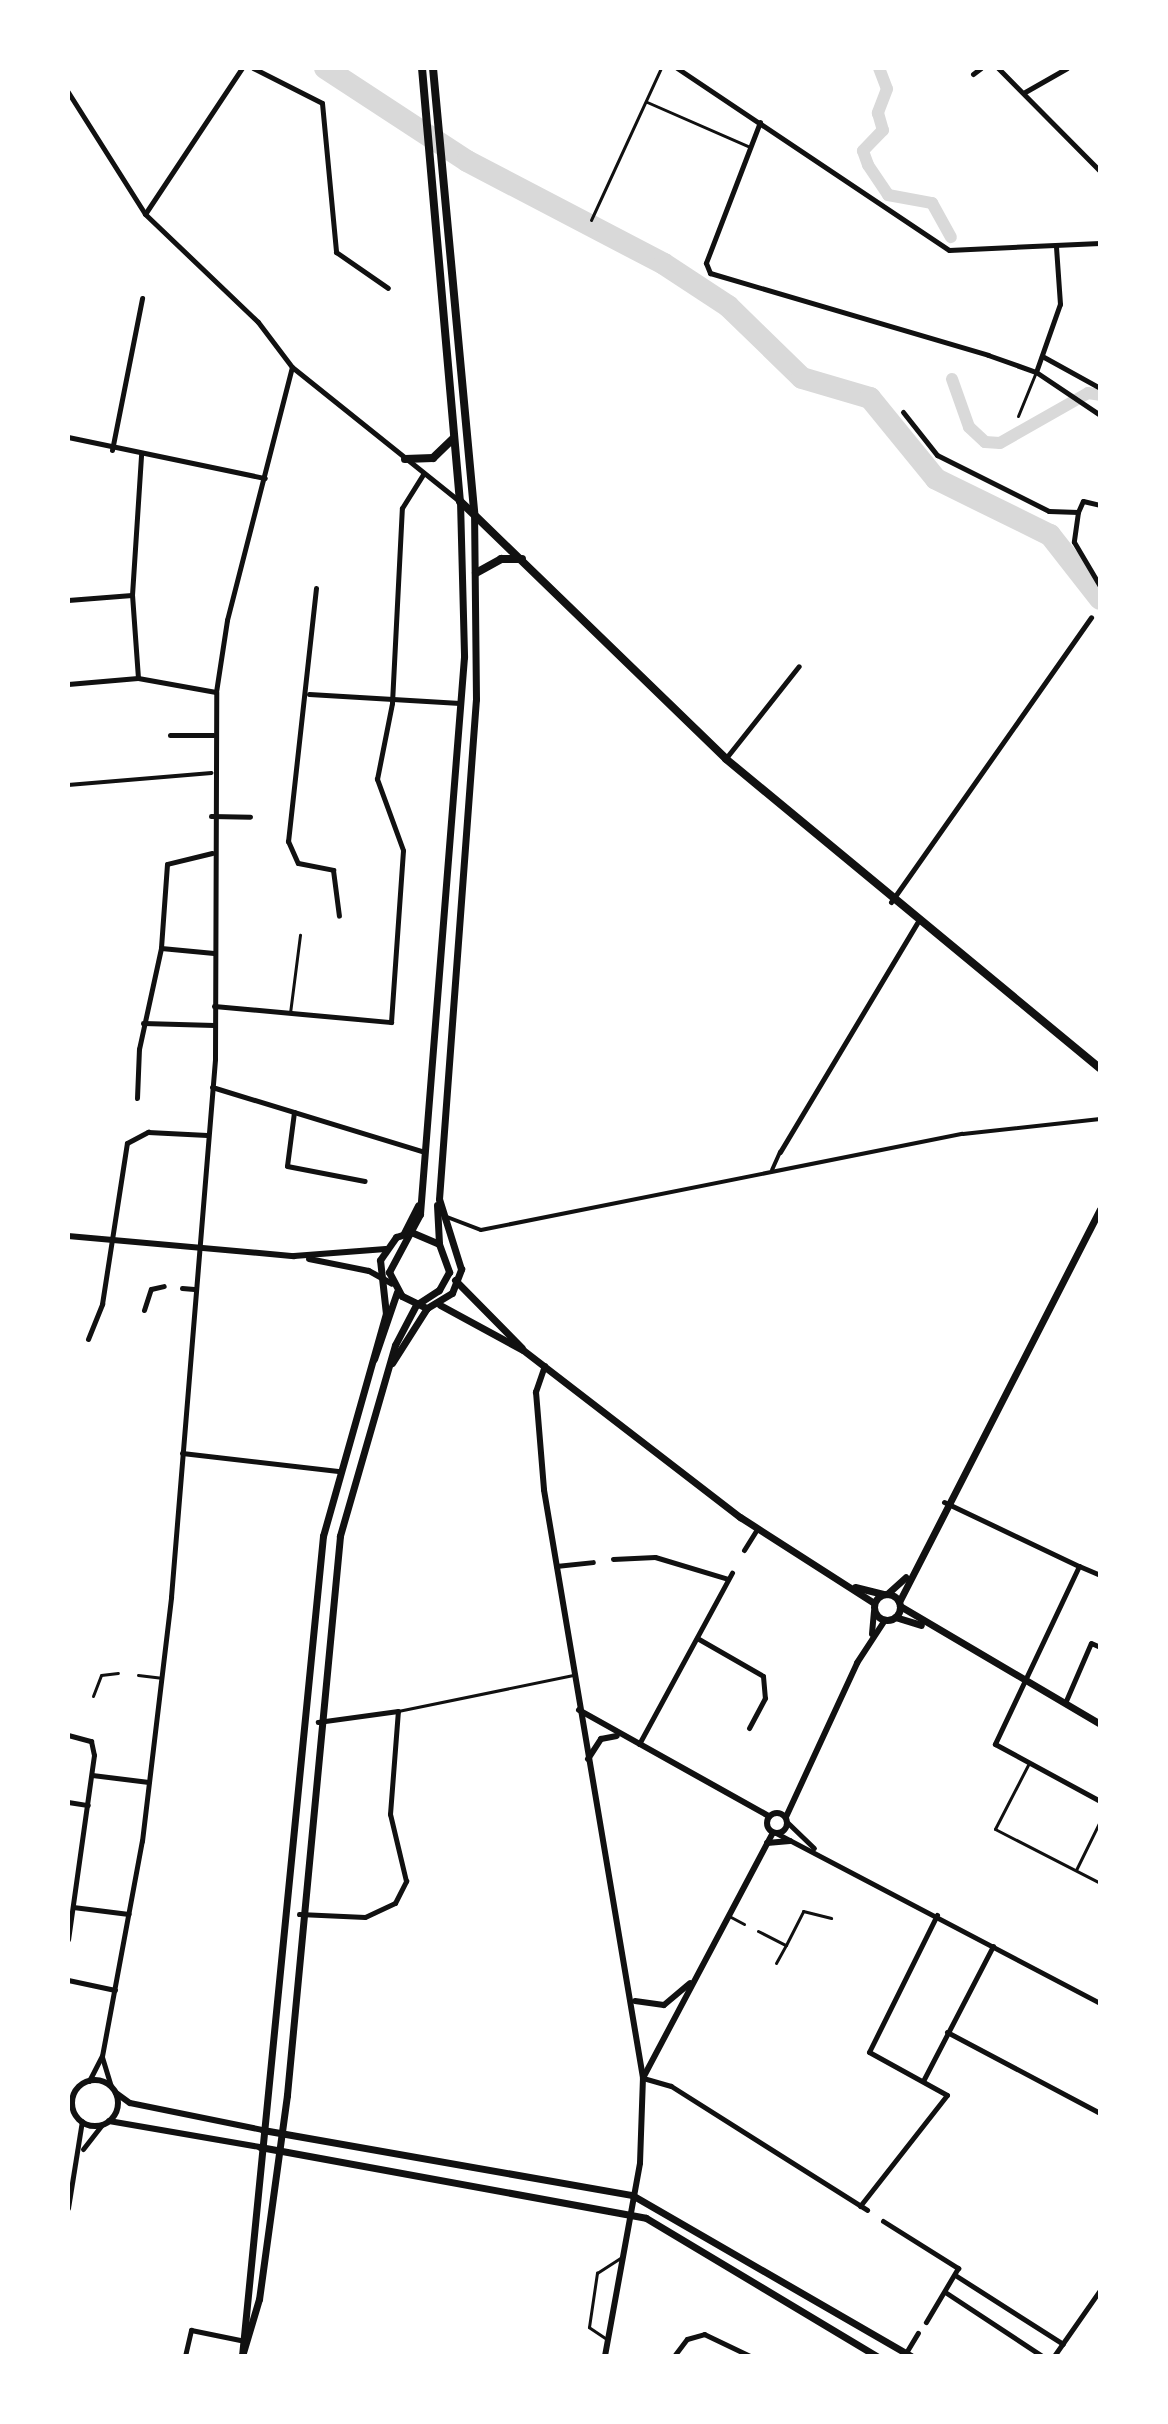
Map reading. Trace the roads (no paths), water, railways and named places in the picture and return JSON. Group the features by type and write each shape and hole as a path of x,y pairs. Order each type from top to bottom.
{"main road":[{"path":"422,68 474,513 476,573 476,699 439,1199 439,1244 449,1272 457,1283 523,1350"},
{"path":"242,2356 240,2340 315,1592 338,1471 395,1288 391,1263 415,1233 424,1152 461,703 460,501 436,179 439,130 433,68"},
{"path":"405,459 433,458 454,437"},
{"path":"460,501 726,759 891,902 1100,1068"},
{"path":"476,573 501,559 522,559"},
{"path":"390,1365 432,1306 457,1283 458,1255 445,1234 439,1199"},
{"path":"373,1360 388,1305 379,1275 387,1249 404,1233 418,1205"},
{"path":"895,1617 907,1576 944,1502 1100,1210"},
{"path":"404,1233 415,1233 439,1244"},
{"path":"242,2356 259,2299 281,2134 299,1914 340,1536 390,1365 416,1305 439,1290 449,1272"},
{"path":"395,1288 416,1305 457,1309 523,1350 757,1529 853,1586 885,1620 895,1617 923,1626 1100,1724"},
{"path":"874,1608 907,1576"},
{"path":"853,1586 885,1594 923,1626"},
{"path":"263,2130 632,2195 907,2355"},
{"path":"260,2147 628,2212 877,2356"}],"street":[{"path":"145,214 242,68"},
{"path":"253,68 322,103 336,252 388,288"},
{"path":"677,68 949,250 1100,243"},
{"path":"973,74 981,68"},
{"path":"998,68 1100,171"},
{"path":"1025,92 1067,68"},
{"path":"68,92 145,214 285,356 292,367 460,501"},
{"path":"760,122 706,263 710,273 1036,372 1100,415"},
{"path":"1036,372 1062,287 1056,247"},
{"path":"112,450 142,298"},
{"path":"1042,356 1100,388"},
{"path":"68,2208 82,2149 79,2119 72,2103 102,2056 129,1914 161,1678 212,1087 214,953 211,816 216,692 292,367"},
{"path":"903,412 937,455 1049,511 1078,512"},
{"path":"68,437 112,450 265,478"},
{"path":"138,678 132,595 141,454"},
{"path":"214,1006 391,1022 403,850 377,779 392,703 402,508 423,474"},
{"path":"1100,505 1083,501 1078,512 1074,542 1100,586"},
{"path":"316,588 309,694 290,856 333,870 339,916"},
{"path":"68,600 132,595"},
{"path":"891,902 1091,617"},
{"path":"726,759 799,666"},
{"path":"68,684 138,678 216,692"},
{"path":"309,694 392,703 461,703"},
{"path":"170,735 213,735"},
{"path":"68,785 212,773"},
{"path":"211,816 250,817"},
{"path":"137,1098 143,1023 161,948 167,864 174,857 212,853"},
{"path":"772,1170 917,923"},
{"path":"161,948 214,953"},
{"path":"143,1023 214,1025"},
{"path":"212,1087 424,1152"},
{"path":"294,1112 287,1166 365,1181"},
{"path":"446,1217 481,1230 581,1207 963,1134 1100,1119"},
{"path":"88,1339 110,1242 119,1158 132,1137 207,1135"},
{"path":"68,1236 294,1256 387,1249"},
{"path":"294,1256 379,1275 395,1288"},
{"path":"144,1310 151,1289 164,1286"},
{"path":"182,1288 194,1289"},
{"path":"545,1366 536,1400 556,1566 588,1760 635,2001 643,2078 632,2195 605,2356"},
{"path":"182,1453 338,1471"},
{"path":"944,1502 1100,1575"},
{"path":"744,1550 757,1529"},
{"path":"613,1559 655,1557 730,1576 639,1745"},
{"path":"556,1566 593,1562"},
{"path":"1079,1566 995,1744 1100,1801"},
{"path":"872,1634 874,1608"},
{"path":"787,1820 786,1807 872,1634 885,1620"},
{"path":"697,1638 763,1676 765,1698 749,1728"},
{"path":"1064,1704 1091,1643 1100,1647"},
{"path":"579,1710 620,1736 769,1816 774,1832 790,1841 818,1851 1100,2003"},
{"path":"299,1914 365,1917 404,1891 406,1869 390,1814 398,1711 318,1722"},
{"path":"68,1735 91,1741 92,1775 68,1939"},
{"path":"588,1760 601,1739 620,1736"},
{"path":"92,1775 149,1782"},
{"path":"68,1802 88,1805"},
{"path":"769,1816 786,1807"},
{"path":"778,1812 818,1851"},
{"path":"643,2078 767,1843 787,1820"},
{"path":"767,1843 790,1841"},
{"path":"73,1907 129,1914"},
{"path":"860,2206 940,2109 947,2095 869,2052 937,1915"},
{"path":"923,2081 993,1946"},
{"path":"635,2001 664,2005 698,1975"},
{"path":"68,1982 115,1990"},
{"path":"947,2032 1100,2113"},
{"path":"82,2149 105,2123 114,2090 102,2056"},
{"path":"643,2078 671,2086 867,2210"},
{"path":"68,2088 86,2083 114,2090 130,2103 263,2130"},
{"path":"68,2109 79,2119 260,2147"},
{"path":"883,2221 957,2266 955,2275 926,2322"},
{"path":"955,2275 1063,2344"},
{"path":"1054,2356 1100,2290"},
{"path":"945,2292 1042,2356"},
{"path":"185,2356 191,2330 240,2340"},
{"path":"907,2355 918,2333"},
{"path":"674,2356 684,2341 704,2334 750,2356"}],"lane":[{"path":"591,220 661,68"},
{"path":"647,102 751,147"},
{"path":"1018,416 1036,372"},
{"path":"290,1013 300,935"},
{"path":"93,1696 101,1675 118,1673"},
{"path":"138,1675 161,1678"},
{"path":"398,1711 574,1675"},
{"path":"1029,1763 995,1829 1100,1883"},
{"path":"1076,1870 1100,1821"},
{"path":"776,1963 803,1911 831,1918"},
{"path":"729,1916 744,1924"},
{"path":"758,1931 786,1945"},
{"path":"608,2340 589,2327 597,2273 622,2257"}],"waterway":[{"path":"325,68 467,161 664,264 728,306 802,378 870,398 936,479 1050,535 1100,599"},
{"path":"879,68 887,89 878,113 883,130 863,151 868,165 888,195 932,203 951,237"},
{"path":"952,379 969,427 985,442 1000,443 1088,393 1100,395"}]}
